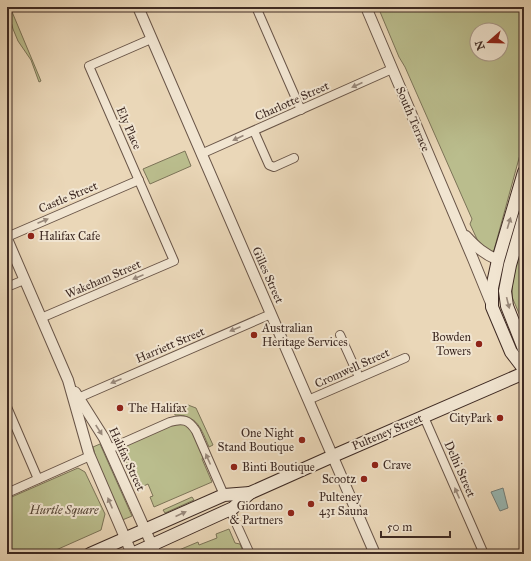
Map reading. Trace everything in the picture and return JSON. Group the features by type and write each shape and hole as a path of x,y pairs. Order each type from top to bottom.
{"main road":[{"path":"492,307 492,288 498,260 524,172"},
{"path":"524,216 510,265 505,291 507,306 524,349"},
{"name":"South Terrace","path":"498,260 510,265"},
{"name":"South Terrace","path":"492,307 511,352 524,369"},
{"name":"Pulteney Street","path":"132,554 154,550 230,510 250,493 524,373"},
{"name":"Pulteney Street","path":"90,554 224,495 250,493"}],"street":[{"name":"Gilles Street","path":"138,7 375,554"},
{"path":"256,7 301,110"},
{"name":"South Terrace","path":"366,7 461,230 492,307"},
{"name":"Ely Place","path":"151,39 89,66 174,261"},
{"name":"Charlotte Street","path":"201,154 392,69"},
{"path":"254,131 269,165 274,167 294,158"},
{"name":"Castle Street","path":"7,238 139,180"},
{"name":"South Terrace","path":"461,230 477,248 490,257 498,260"},
{"name":"Halifax Street","path":"7,238 68,380 104,438 154,550"},
{"name":"Wakeham Street","path":"41,318 174,261"},
{"path":"7,287 24,280"},
{"name":"Harriett Street","path":"78,398 271,314"},
{"path":"340,334 359,377"},
{"name":"Cromwell Street","path":"308,400 405,358"},
{"name":"Halifax Street","path":"68,380 90,456 132,554"},
{"path":"7,407 38,479"},
{"name":"Delhi Street","path":"424,417 484,554"},
{"path":"109,449 170,422 176,420 186,421 196,431 224,495"},
{"path":"7,493 90,456"},
{"path":"230,510 250,554"}],"green space":[{"path":"7,7 10,7 41,81 39,82 31,60 18,41"},
{"path":"378,7 524,7 524,140 492,254 482,250 470,224 472,219 405,67 399,57"},
{"path":"185,151 191,166 150,184 143,169"},
{"path":"524,230 524,325 512,297 513,264"},
{"path":"188,405 196,408 213,445 209,447 201,429 194,420 189,417 175,415 174,411"},
{"path":"183,424 190,428 204,456 202,459 212,482 154,507 150,497 153,496 148,484 137,489 120,448 171,425"},
{"path":"100,444 132,516 120,521 101,477 93,447"},
{"name":"Hurtle Square","path":"78,468 85,472 105,514 101,530 47,554 7,554 7,499"},
{"path":"192,497 194,500 165,513 163,510"},
{"path":"229,529 235,543 240,544 244,554 175,554 180,552 179,550 198,542 199,545 217,538 216,534"}],"water":[{"path":"503,488 508,508 500,511 491,492"}],"place":[{"name":"Halifax Cafe","path":"31,236"},
{"name":"Australian Heritage Services","path":"254,335"},
{"name":"Bowden Towers","path":"479,344"},
{"name":"The Halifax","path":"120,408"},
{"name":"CityPark","path":"500,418"},
{"name":"One Night Stand Boutique","path":"302,440"},
{"name":"Crave","path":"375,465"},
{"name":"Binti Boutique","path":"234,467"},
{"name":"Scootz","path":"364,479"},
{"name":"Pulteney 431 Sauna","path":"311,504"},
{"name":"Giordano & Partners","path":"291,513"}]}
